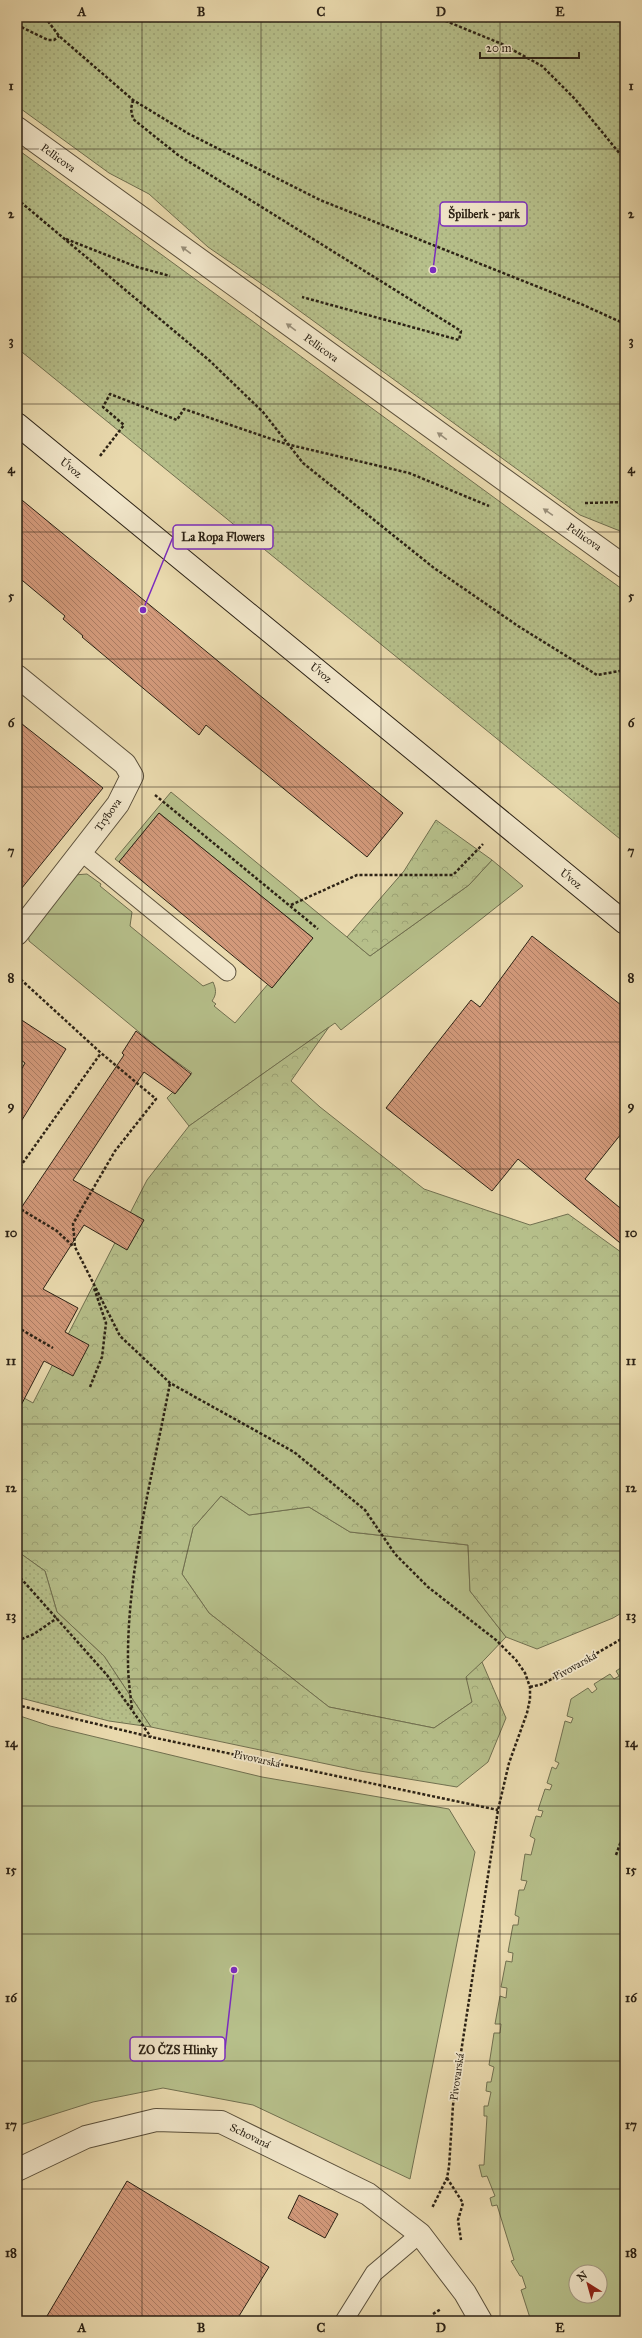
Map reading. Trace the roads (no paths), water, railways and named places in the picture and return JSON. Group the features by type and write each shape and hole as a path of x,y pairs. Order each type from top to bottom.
{"street":[{"name":"Pellicova","path":"17,128 625,567"},
{"name":"Úvoz","path":"17,424 625,923"},
{"name":"Trýbova","path":"17,676 125,764 132,776 118,804 17,934"},
{"name":"Schovaná","path":"17,2170 86,2137 156,2120 221,2122 368,2194 420,2234"},
{"path":"420,2234 465,2294 481,2321"}],"lane":[{"path":"81,852 227,972"},
{"path":"344,2321 374,2274 420,2234"}],"place":[{"name":"Špilberk - park","path":"433,270"},
{"name":"La Ropa Flowers","path":"143,610"},
{"name":"ZO ČZS Hlinky","path":"234,1970"}]}
